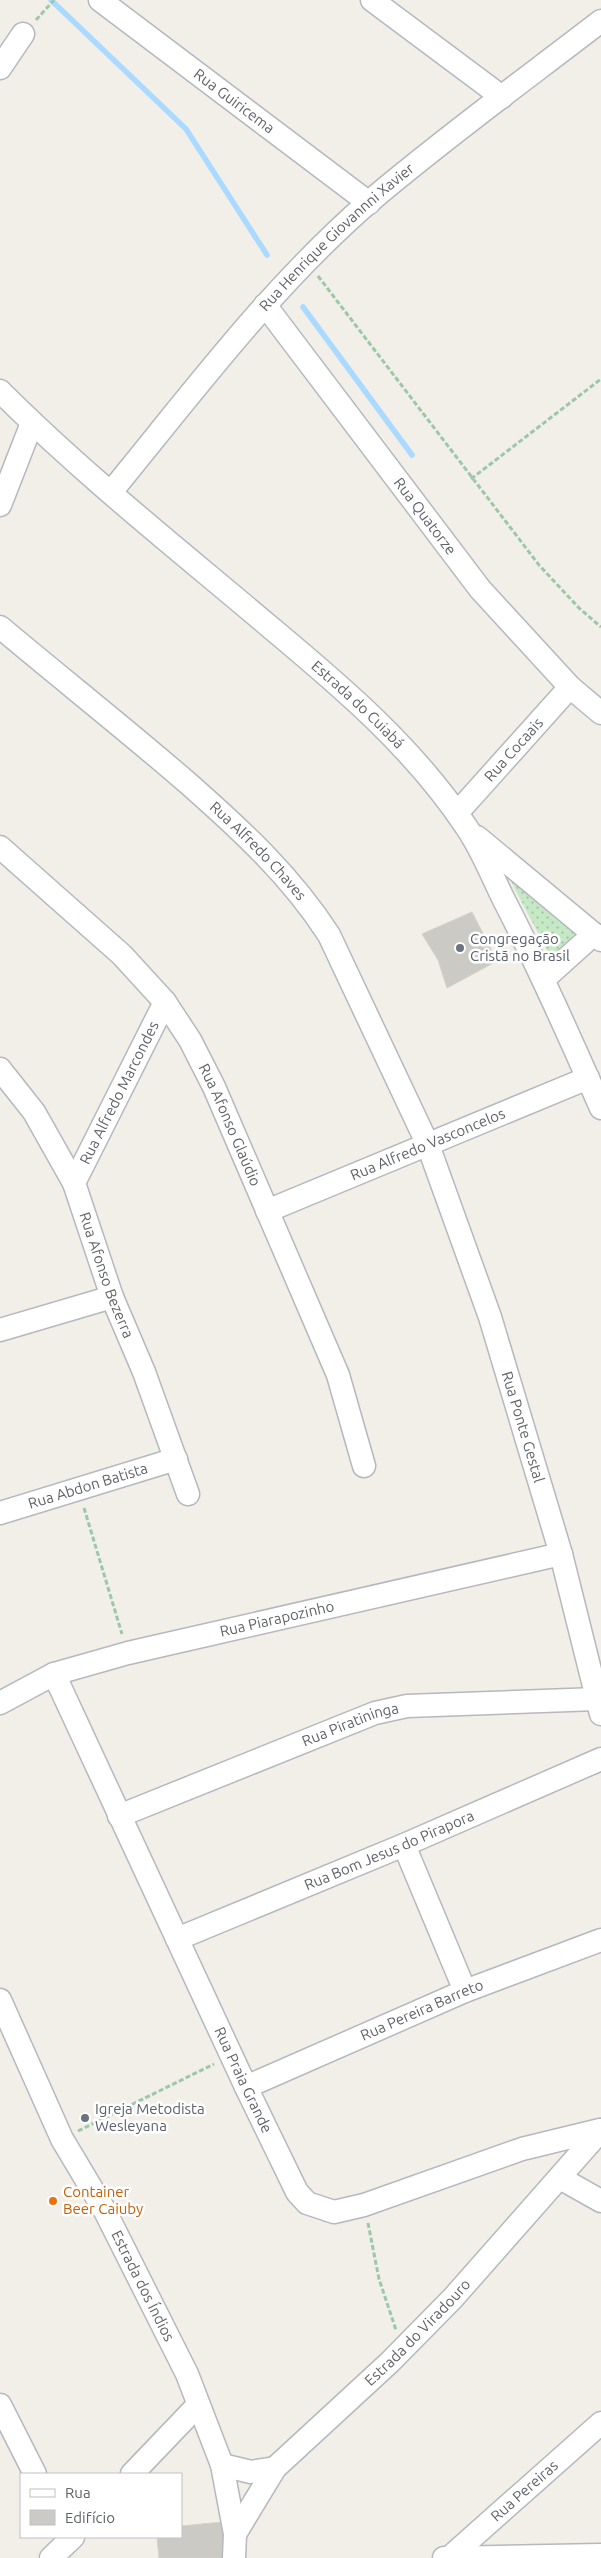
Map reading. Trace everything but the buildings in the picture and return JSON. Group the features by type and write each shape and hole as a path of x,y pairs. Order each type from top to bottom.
{"street":[{"name":"Rua Guiricema","path":"100,0 369,203"},
{"path":"372,0 502,98"},
{"name":"Rua Henrique Giovannni Xavier","path":"111,492 265,305 307,262 369,203 601,21"},
{"path":"0,68 23,34"},
{"name":"Rua Quatorze","path":"265,305 480,589 570,687 601,713"},
{"name":"Estrada do Cuiabá","path":"0,391 32,423 381,724 420,767 462,821 545,978 601,1108"},
{"path":"0,504 32,423"},
{"name":"Rua Alfredo Chaves","path":"0,627 176,773 253,841 311,907 329,935 428,1145"},
{"name":"Rua Cocaais","path":"462,821 570,687"},
{"path":"462,821 597,937 545,978"},
{"name":"Rua Afonso Glaúdio","path":"0,847 122,955 165,1002 190,1040 214,1087 338,1375 364,1466"},
{"name":"Rua Alfredo Marcondes","path":"74,1182 165,1002"},
{"name":"Rua Afonso Bezerra","path":"0,1070 34,1112 74,1182 112,1297 144,1372 188,1494"},
{"name":"Rua Alfredo Vasconcelos","path":"267,1211 588,1078"},
{"name":"Rua Ponte Gestal","path":"428,1145 490,1317 561,1554 599,1707"},
{"path":"0,1330 112,1297"},
{"name":"Rua Abdon Batista","path":"0,1512 176,1459"},
{"name":"Rua Piarapozinho","path":"0,1703 54,1674 128,1654 561,1554"},
{"name":"Rua Praia Grande","path":"54,1674 246,2087 297,2192 307,2203 334,2212 364,2205 522,2149 601,2130"},
{"name":"Rua Piratininga","path":"119,1816 376,1714 407,1706 599,1707"},
{"name":"Rua Bom Jesus do Pirapora","path":"178,1939 404,1845 601,1759"},
{"path":"404,1845 465,1992"},
{"name":"Rua Pereira Barreto","path":"246,2087 465,1992 601,1940"},
{"name":"Estrada dos Índios","path":"0,2000 62,2139 105,2210 187,2374 222,2465 235,2534 234,2558"},
{"name":"Estrada do Viradouro","path":"235,2534 275,2468 402,2350 453,2298 601,2130"},
{"path":"560,2178 601,2201"},
{"path":"0,2404 34,2473"},
{"path":"133,2473 198,2405"},
{"name":"Rua Pereiras","path":"449,2558 601,2423"},
{"path":"222,2465 251,2472 275,2468"},
{"path":"52,2558 70,2538"},
{"path":"443,2558 601,2555"}],"path":[{"path":"45,10 54,0"},
{"path":"307,262 471,479 539,565 579,608 601,628"},
{"path":"471,479 601,379"},
{"path":"78,1490 128,1654"},
{"path":"62,2139 232,2056"},
{"path":"364,2205 377,2258 379,2279 402,2350"}],"green space":[{"path":"501,862 584,931 551,958"}],"waterway":[{"path":"51,0 186,129 267,255"},
{"path":"303,307 412,455"}],"place":[{"name":"Congregação Cristã no Brasil","path":"460,948"},
{"name":"Igreja Metodista Wesleyana","path":"85,2118"},
{"name":"Container Beer Caiuby","path":"53,2201"}]}
